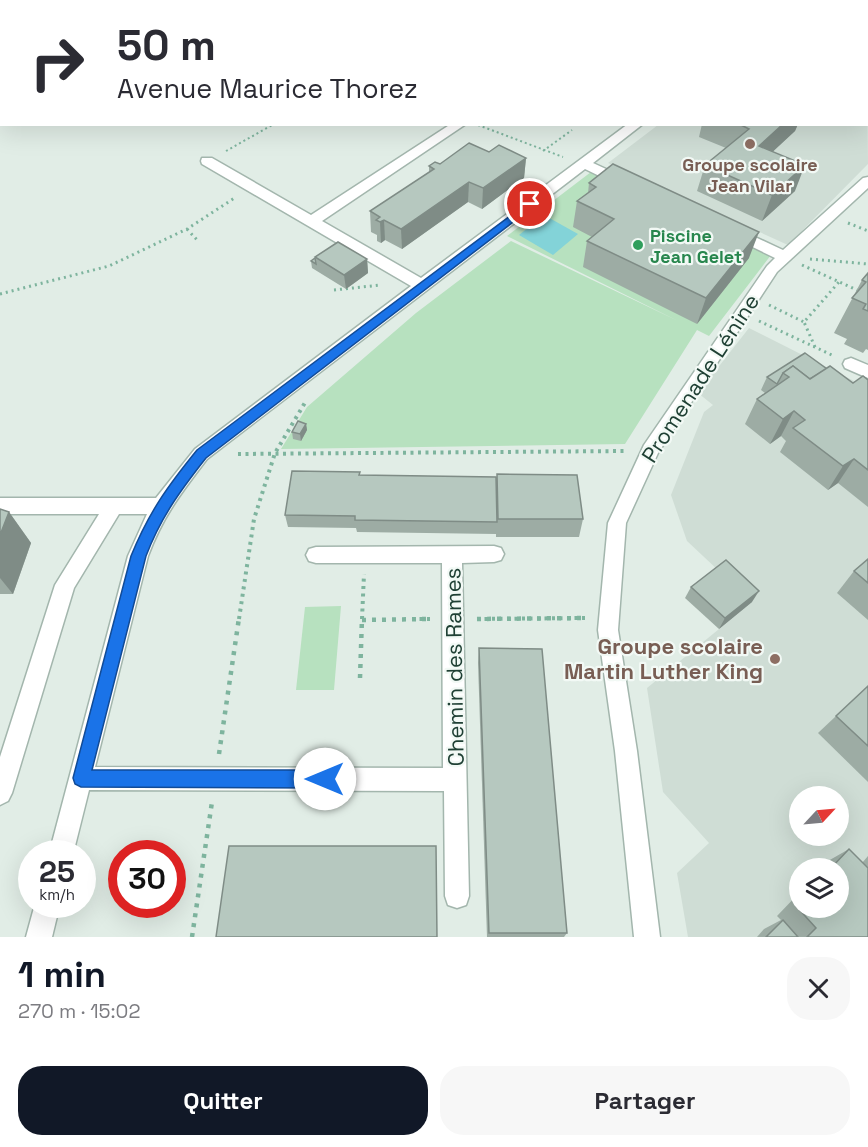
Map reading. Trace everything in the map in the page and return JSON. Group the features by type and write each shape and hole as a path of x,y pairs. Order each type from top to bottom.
{"street":[{"path":"311,222 457,126"},
{"path":"65,840 138,556 150,526 162,506 201,454 417,283 635,126"},
{"path":"207,162 253,186 417,283"},
{"path":"583,163 643,191"},
{"name":"Promenade Lénine","path":"647,937 608,618 617,523 650,450 772,269 868,181"},
{"path":"724,228 785,257"},
{"path":"851,364 868,372"},
{"path":"0,506 162,506"},
{"path":"0,793 64,585 114,506"},
{"path":"316,555 494,554"},
{"name":"Chemin des Rames","path":"452,555 457,896"},
{"name":"Chemin des Rames","path":"81,778 455,780"},
{"path":"39,937 44,918"}],"path":[{"path":"207,162 270,126"},
{"path":"482,126 543,151 583,163"},
{"path":"543,151 572,130"},
{"path":"0,294 109,266 187,229 253,186"},
{"path":"187,229 198,241"},
{"path":"785,257 868,264"},
{"path":"785,257 868,295"},
{"path":"804,322 839,282"},
{"path":"334,290 417,283"},
{"path":"746,305 804,322 816,348"},
{"path":"746,305 816,348 851,364"},
{"path":"218,759 254,519 275,453 311,392"},
{"path":"201,454 650,450"},
{"path":"360,678 365,555"},
{"path":"453,619 608,618"},
{"path":"362,620 427,619"},
{"path":"192,937 213,792"}],"shaded area":[{"name":"Groupe scolaire Jean Vilar","path":"657,126 868,126 868,164 788,245 608,163"},
{"name":"Groupe scolaire Martin Luther King","path":"749,328 868,388 868,937 688,937 677,873 709,843 663,792 647,688 752,602 687,541 671,495 704,412 713,405 698,393"}],"green space":[{"path":"591,172 771,255 709,336 697,330 625,444 281,449 307,407 416,313 511,241 678,321 507,236"},
{"path":"341,606 334,690 296,690 305,607"}],"water":[{"path":"544,215 578,234 553,255 519,235"}],"building":[{"path":"743,126 781,126 759,146 805,165 772,195 705,165 749,129"},
{"path":"469,143 489,152 499,145 526,158 483,188 469,182 401,229 384,220 380,222 376,220 380,217 370,211 434,169 429,166 435,162 440,164"},
{"path":"613,164 759,232 706,298 587,241 614,219 577,201 596,187 589,183"},
{"path":"338,242 367,259 344,275 315,257"},
{"path":"868,273 868,311 863,309 866,304 852,298 866,282 862,280"},
{"path":"805,353 827,369 810,379 793,366 783,373 777,384 767,377"},
{"path":"793,366 810,379 830,366 853,383 863,376 868,380 868,470 854,459 843,466 793,428 805,420 794,411 783,419 757,399 789,377 783,373"},
{"path":"298,421 306,424 300,434 292,432"},
{"path":"292,471 360,472 359,475 496,477 497,522 355,520 355,516 285,515"},
{"path":"497,474 577,475 583,519 498,519"},
{"path":"0,509 9,512 0,535"},
{"path":"868,559 868,583 854,571"},
{"path":"726,560 759,591 725,618 691,587"},
{"path":"479,648 542,649 567,933 489,933"},
{"path":"868,686 868,746 836,716"},
{"path":"229,846 436,846 437,937 216,937"},
{"path":"849,849 868,868 868,937 807,937 816,928 807,918 849,918 849,858 840,858"},
{"path":"783,920 798,937 766,937"}],"place":[{"name":"Groupe scolaire Jean Vilar","path":"750,144"},
{"name":"Piscine Jean Gelet","path":"638,245"},
{"name":"Groupe scolaire Martin Luther King","path":"775,659"}],"route":[{"path":"325,779 81,778 138,556 150,526 166,498 201,454 530,204"}]}
